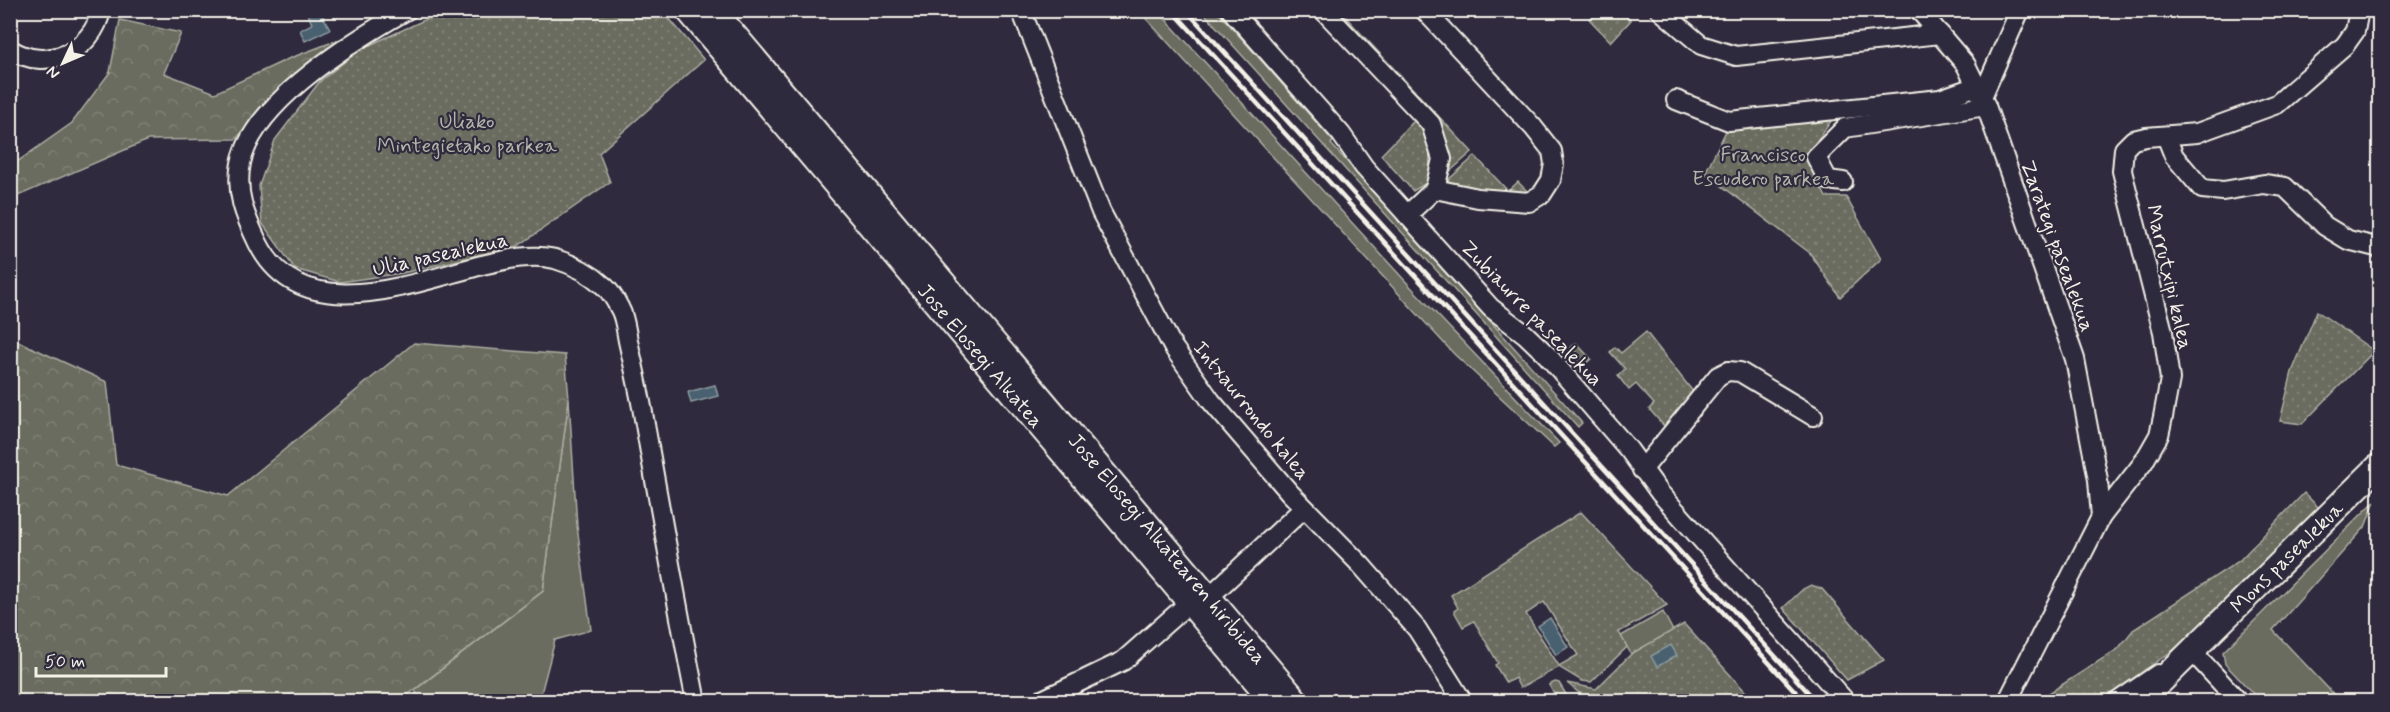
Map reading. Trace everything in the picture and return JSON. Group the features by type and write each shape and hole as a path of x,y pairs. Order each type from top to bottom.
{"main road":[{"name":"Jose Elosegi Alkatea","path":"688,10 1199,600 1274,702"},
{"name":"Jose Elosegi Alkatearen hiribidea","path":"712,10 1199,600 1297,702"},
{"name":"Mons pasealekua","path":"2140,702 2379,465"}],"street":[{"path":"10,50 35,59 59,57 70,53 89,38 101,10"},
{"name":"Ulia pasealekua","path":"407,10 357,39 321,66 271,112 244,148 238,181 243,212 264,256 282,276 309,288 336,294 368,294 500,261 530,257 553,258 582,270 605,286 621,310 638,382 696,702"},
{"name":"Intxaurrondo kalea","path":"1021,10 1101,212 1159,322 1211,401 1304,508 1361,565 1417,629 1463,702"},
{"name":"Zubiaurre pasealekua","path":"1231,10 1341,134 1364,167 1491,308 1525,334 1547,356 1629,450 1642,470 1846,702"},
{"path":"1323,10 1431,124 1442,159 1435,189 1407,215"},
{"path":"1424,10 1533,127 1552,151 1554,164 1551,180 1542,194 1529,202 1478,198 1435,189"},
{"path":"1660,10 1701,45 1736,56 1940,34"},
{"name":"Zarategi pasealekua","path":"1919,10 1966,65 1981,96 2075,359 2098,480 2101,517"},
{"path":"1981,96 2020,10"},
{"name":"Marrutxipi kalea","path":"2007,702 2101,517 2144,462 2159,435 2170,379 2163,332 2130,206 2121,159 2124,149 2133,140 2197,133 2277,104 2344,45 2355,30 2359,10"},
{"path":"1676,100 1729,121 1981,96"},
{"path":"1843,182 1828,180 1816,157 1845,128 1981,96"},
{"path":"2166,136 2174,156 2202,189 2223,191 2264,184 2285,187 2325,225 2348,240 2379,248"},
{"path":"1642,470 1718,376 1728,371 1740,372 1813,416"},
{"path":"1038,702 1123,661 1199,600 1304,508"},
{"path":"2192,651 2239,702"},
{"name":"Mons pasealekua","path":"2117,702 2192,651"}],"green space":[{"path":"1621,10 1631,20 1611,42 1589,19 1602,11"},
{"name":"Uliako Mintegietako parkea","path":"444,11 663,11 704,60 599,153 610,182 518,246 403,273 340,282 295,269 262,223 259,186 275,140 320,81 361,49"},
{"path":"1139,11 1158,11 1409,285 1559,443 1554,447 1454,354"},
{"path":"1202,11 1217,11 1333,141 1331,144 1582,423 1578,427"},
{"path":"1332,11 1340,11 1472,152 1447,174 1448,159"},
{"path":"120,20 181,33 164,73 215,93 288,59 343,38 288,81 236,139 148,140 11,199 10,167 72,123 110,72"},
{"name":"Francisco Escudero parkea","path":"1834,117 1805,157 1826,197 1846,197 1881,259 1840,297 1810,253 1705,173 1727,129"},
{"path":"1415,120 1424,135 1430,158 1426,183 1413,191 1381,155"},
{"path":"1475,156 1508,191 1518,182 1531,195 1445,187 1447,181"},
{"path":"2317,311 2374,351 2302,424 2280,421 2292,372"},
{"path":"1646,332 1694,393 1670,423 1664,426 1649,409 1654,404 1636,384 1629,390 1618,376 1625,369 1610,352 1615,347 1621,353"},
{"path":"11,338 107,382 116,465 228,496 414,343 565,355 569,399 543,591 400,701 11,701"},
{"path":"1576,343 1591,359 1579,369 1569,359 1569,349"},
{"path":"569,399 577,526 591,630 555,640 539,701 419,701 415,690 543,591"},
{"path":"2304,493 2321,510 2182,644 2100,701 2035,702 2118,649 2133,630 2239,561"},
{"path":"2375,501 2365,527 2273,630 2340,701 2260,701 2225,664 2223,652"},
{"path":"1581,512 1667,605 1619,632 1627,647 1591,682 1582,681 1559,667 1520,688 1515,678 1506,683 1495,665 1498,663 1474,621 1463,627 1454,611 1458,608 1451,595","holes":["1544,602 1578,655 1559,666 1526,614"]},
{"path":"1811,585 1822,589 1884,660 1847,680 1783,608 1803,589"},
{"path":"1663,612 1673,631 1631,654 1621,636"},
{"path":"1684,624 1754,701 1589,701 1567,683 1596,689 1631,654"},
{"path":"1559,683 1570,701 1558,701 1549,685"}],"water":[{"path":"316,10 320,11 330,29 305,41 300,30 312,24 308,14"},
{"path":"715,385 718,396 691,403 688,392"},
{"path":"1550,618 1568,647 1556,655 1538,626"},
{"path":"1671,645 1677,655 1657,667 1651,656"}],"railway":[{"path":"1172,10 1805,702"},
{"path":"1186,10 1817,702"}]}
